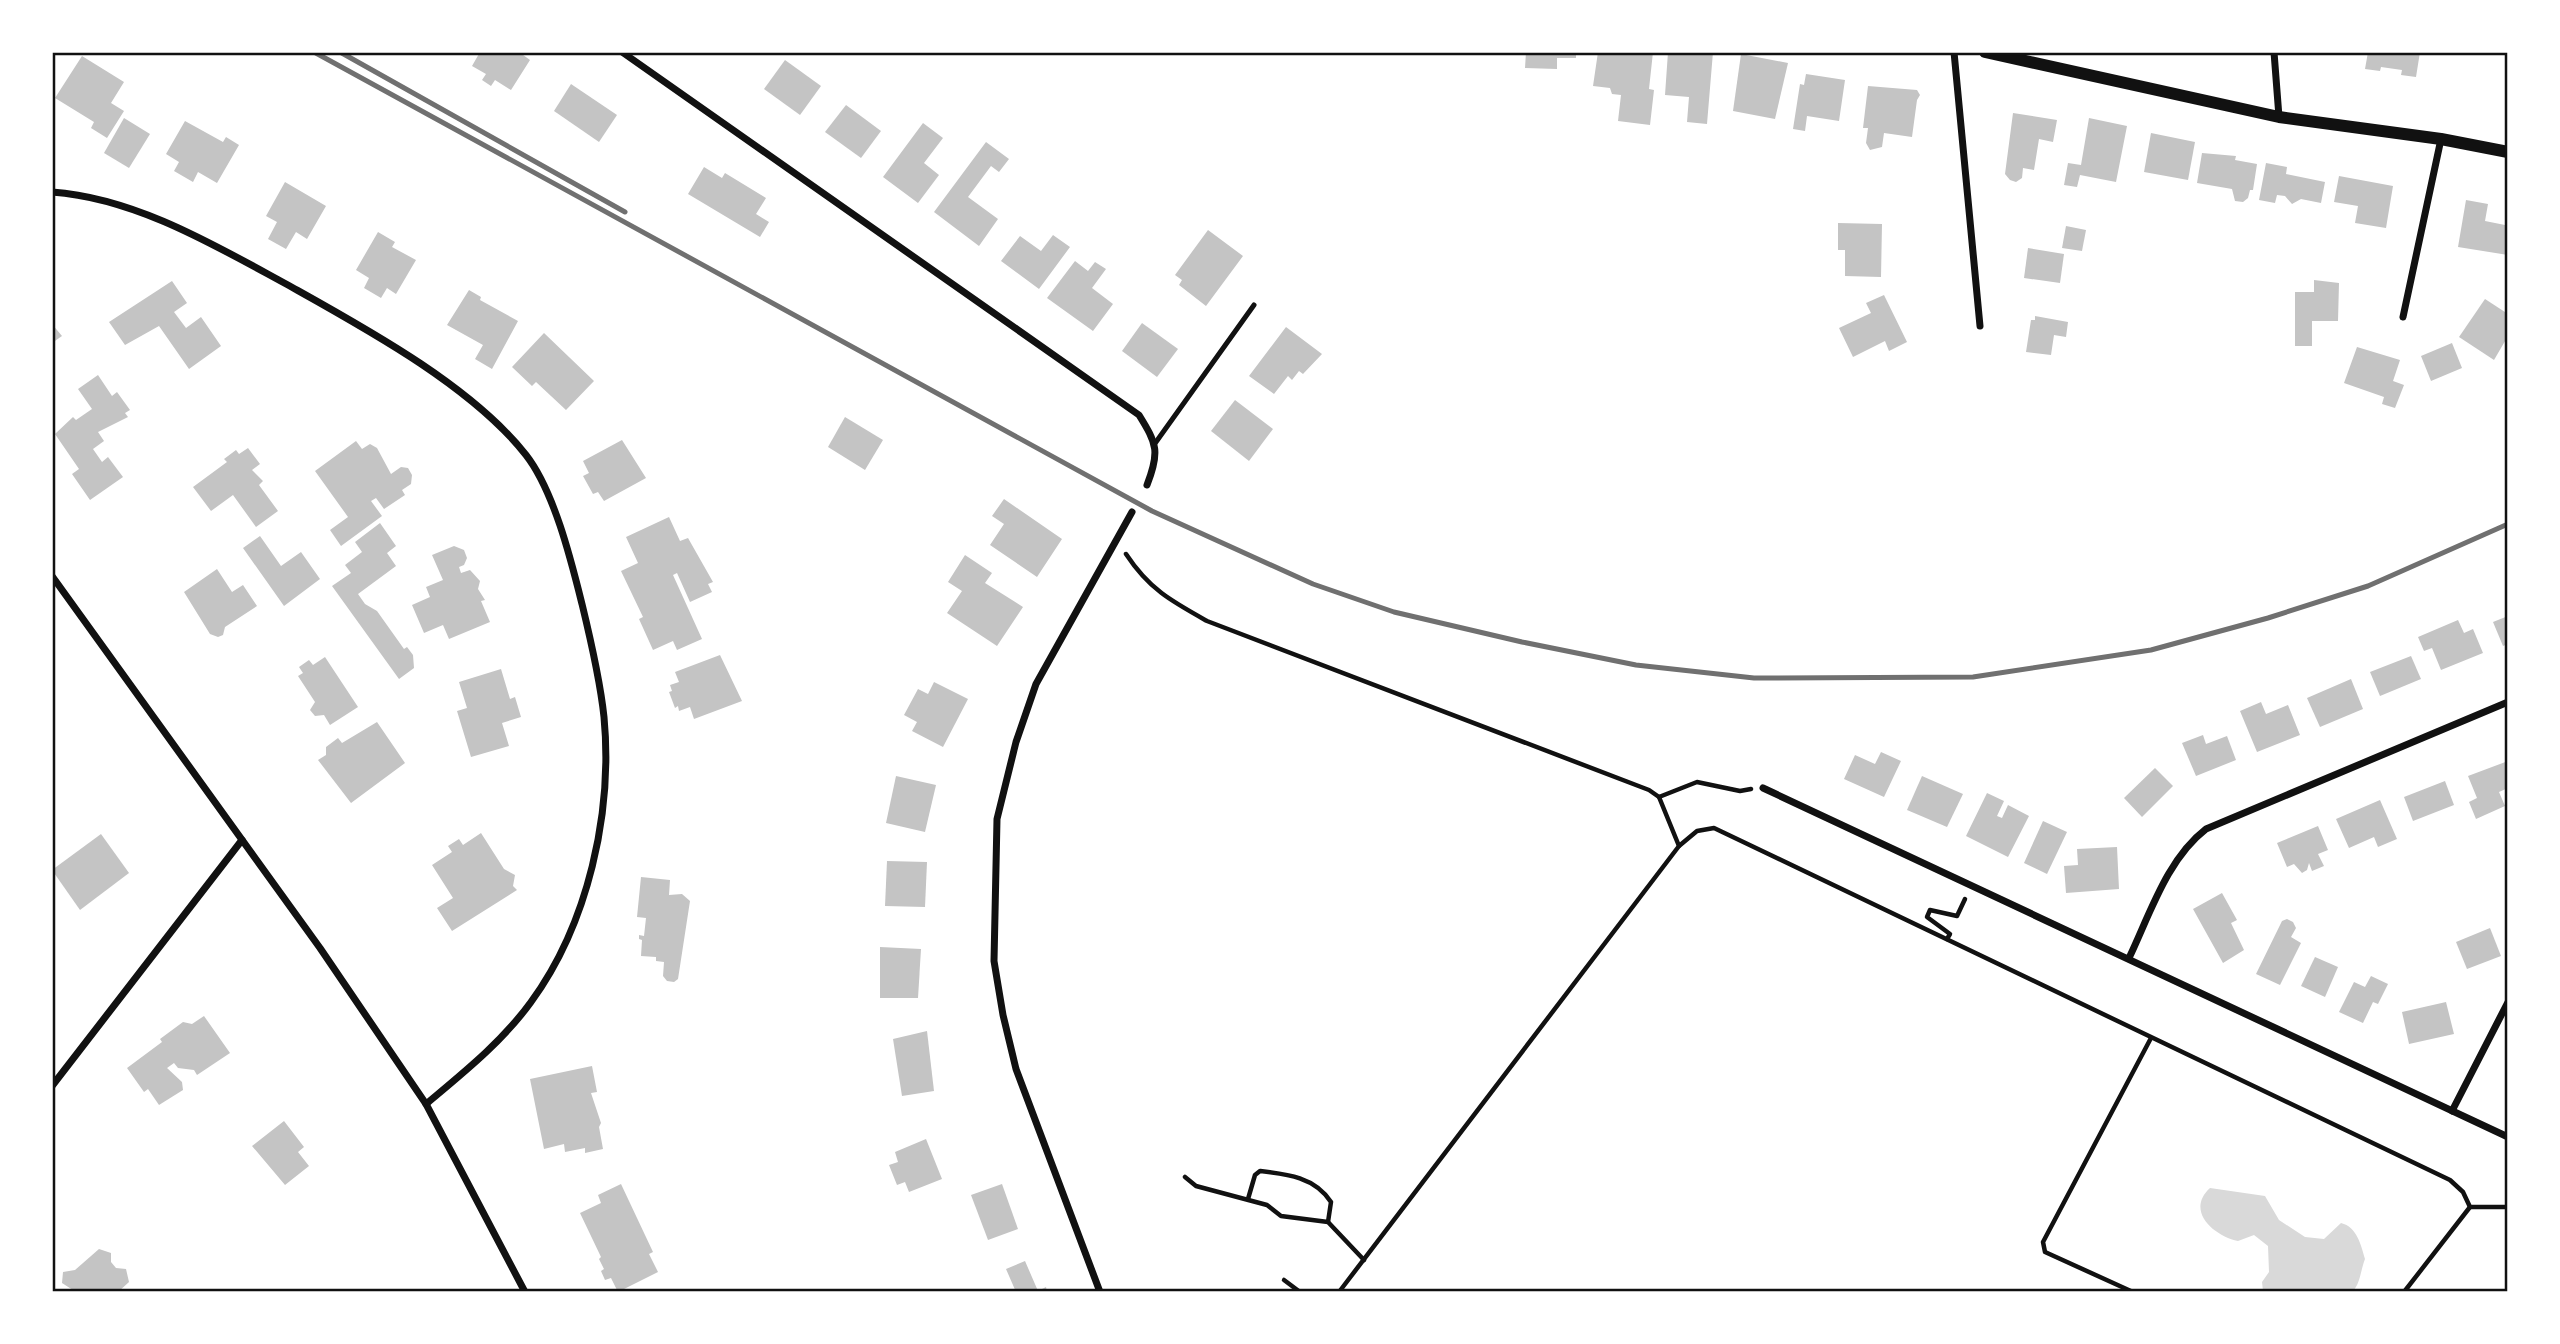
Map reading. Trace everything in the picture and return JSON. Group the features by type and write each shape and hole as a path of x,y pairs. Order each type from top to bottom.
{"street":[{"path":"622,52 1139,415 1156,442 1155,464 1147,485"},
{"path":"1954,52 1980,326"},
{"path":"1985,52 2279,117 2441,139 2508,152"},
{"path":"2274,52 2279,117"},
{"path":"2403,317 2441,139"},
{"path":"52,192 112,203 152,218 241,259 342,315 429,371 488,415 529,459 547,496 575,578 593,649 604,718 604,781 598,829 579,908 552,970 531,1003 507,1031 426,1104"},
{"path":"1100,1292 1016,1069 1003,1015 994,961 996,832 1016,742 1036,684 1132,512"},
{"path":"52,576 243,840 426,1104 525,1292"},
{"path":"2129,958 2175,863 2186,846 2206,829 2508,702"},
{"path":"1763,788 1972,883 2508,1137"},
{"path":"52,1086 243,840"},
{"path":"2452,1111 2508,1002"}],"lane":[{"path":"1156,442 1254,305"}],"path":[{"path":"1116,539 1148,584 1163,597 1207,621 1659,797 1697,782 1740,791 1763,788"},
{"path":"1659,797 1679,846"},
{"path":"1339,1292 1679,846 1697,831 1714,828 2450,1180 2463,1192 2470,1208"},
{"path":"1947,939 1950,934 1927,917 1930,910 1957,916 1972,883"},
{"path":"2133,1292 2045,1252 2043,1242 2151,1038"},
{"path":"1248,1199 1255,1175 1260,1171 1294,1175 1304,1178 1331,1202 1328,1222"},
{"path":"1185,1177 1196,1186 1248,1199 1267,1206 1281,1216 1328,1222 1364,1260"},
{"path":"2470,1208 2508,1207"},
{"path":"2404,1292 2470,1208"},
{"path":"1284,1280 1300,1292"}],"shaded area":[{"path":"2210,1188 2265,1196 2279,1220 2305,1237 2324,1239 2341,1223 2351,1228 2358,1237 2365,1259 2353,1291 2263,1291 2262,1282 2269,1272 2268,1246 2254,1235 2238,1241 2212,1228 2202,1214 2200,1205"}],"building":[{"path":"480,52 519,52 530,60 511,90 495,80 491,86 482,80 486,74 472,66"},
{"path":"1526,52 1576,52 1576,58 1557,58 1557,69 1525,68"},
{"path":"1598,52 1653,52 1649,89 1654,90 1650,125 1618,121 1621,95 1612,94 1610,88 1593,86"},
{"path":"1668,52 1713,52 1707,124 1687,122 1689,97 1665,95"},
{"path":"2368,52 2420,52 2416,77 2401,75 2402,70 2381,67 2380,71 2365,69"},
{"path":"1741,54 1788,63 1775,119 1733,111"},
{"path":"82,56 124,82 111,103 124,111 107,138 91,128 94,122 55,98"},
{"path":"785,60 821,86 800,115 764,89"},
{"path":"1806,74 1845,80 1839,121 1807,116 1805,131 1793,129 1800,84 1804,85"},
{"path":"571,84 617,115 599,142 554,111"},
{"path":"1868,86 1917,90 1920,95 1912,137 1884,133 1882,147 1870,150 1866,143 1868,128 1863,128"},
{"path":"846,105 881,131 861,158 825,132"},
{"path":"2013,113 2057,120 2053,142 2039,139 2034,170 2023,168 2022,178 2016,182 2005,174"},
{"path":"124,118 150,134 129,168 104,153"},
{"path":"2089,118 2127,126 2116,182 2080,175 2077,187 2064,185 2068,163 2081,165"},
{"path":"185,121 223,142 226,137 239,145 217,183 198,172 193,182 174,171 179,162 166,154"},
{"path":"923,123 943,138 924,163 939,175 918,203 883,177"},
{"path":"2151,133 2195,142 2188,180 2144,172"},
{"path":"986,142 1009,159 999,172 991,166 968,197 998,219 979,246 934,212"},
{"path":"2202,153 2236,156 2235,160 2257,164 2253,190 2250,190 2248,198 2243,202 2235,201 2232,189 2197,183"},
{"path":"2266,163 2287,167 2286,174 2325,182 2321,203 2301,199 2292,204 2285,196 2277,195 2275,203 2259,200"},
{"path":"704,167 722,178 725,173 766,198 756,214 769,222 760,237 688,194"},
{"path":"2339,176 2393,186 2386,228 2355,223 2358,206 2334,202"},
{"path":"285,182 326,206 307,239 296,232 286,249 268,239 277,222 266,216"},
{"path":"2466,200 2488,204 2485,221 2505,225 2508,255 2458,247"},
{"path":"1838,223 1882,224 1881,277 1845,276 1845,250 1838,250"},
{"path":"2066,226 2086,230 2082,251 2062,248"},
{"path":"1208,230 1243,256 1206,306 1179,285 1182,280 1175,275"},
{"path":"378,232 395,242 392,247 416,260 396,294 387,288 381,298 364,288 369,278 356,270"},
{"path":"1053,235 1070,247 1039,289 1001,261 1020,236 1041,251"},
{"path":"2028,248 2064,254 2060,283 2024,278"},
{"path":"1075,261 1088,271 1095,262 1106,269 1092,288 1113,304 1093,331 1047,298"},
{"path":"2314,280 2339,283 2338,321 2312,321 2312,346 2295,346 2295,292 2314,292"},
{"path":"172,281 187,303 174,312 186,328 201,317 221,346 189,369 159,326 125,345 109,322"},
{"path":"469,290 481,297 480,300 518,321 492,369 475,359 483,345 447,325"},
{"path":"1884,295 1907,342 1889,351 1885,341 1853,357 1839,328 1871,313 1866,303"},
{"path":"2485,299 2508,314 2508,336 2494,360 2459,337"},
{"path":"2035,316 2068,322 2066,337 2054,335 2051,355 2026,352 2031,320 2035,320"},
{"path":"1142,323 1178,349 1157,377 1122,351"},
{"path":"52,324 62,336 52,343"},
{"path":"1286,327 1322,354 1303,374 1299,371 1292,380 1288,376 1274,394 1249,376"},
{"path":"544,333 594,381 566,410 536,382 532,386 512,367"},
{"path":"2452,343 2462,368 2431,381 2421,356"},
{"path":"2357,347 2400,360 2393,381 2404,385 2395,408 2382,404 2384,397 2344,383"},
{"path":"98,375 112,396 117,392 130,410 125,413 128,417 98,432 104,441 93,449 102,462 108,457 123,477 90,500 72,474 79,469 55,434 73,417 76,420 92,409 78,389"},
{"path":"1235,400 1273,429 1249,461 1211,431"},
{"path":"845,417 883,440 865,470 828,447"},
{"path":"622,440 646,478 604,501 598,492 593,494 583,476 589,473 583,461"},
{"path":"356,441 362,449 370,444 377,448 391,474 401,467 408,468 412,475 411,484 402,490 405,495 384,509 376,498 371,501 382,516 341,546 330,530 348,517 315,471"},
{"path":"248,448 260,464 252,470 263,481 259,485 278,511 256,527 233,495 211,511 193,487 227,462 224,459 236,450 239,454"},
{"path":"1004,499 1062,539 1037,577 990,545 1004,524 992,516"},
{"path":"669,517 680,541 688,538 713,582 708,584 712,592 690,602 677,573 673,575 702,639 677,650 673,641 653,650 639,619 643,617 621,571 638,563 626,537"},
{"path":"380,523 396,546 387,553 396,566 358,594 365,604 377,611 404,649 407,647 413,655 414,668 399,679 332,586 351,573 345,565 362,552 355,542"},
{"path":"260,536 281,566 301,552 320,579 284,606 243,548"},
{"path":"454,546 464,550 467,558 464,565 459,567 461,573 470,570 480,581 478,589 485,600 481,601 490,622 449,639 443,625 424,633 412,605 430,597 426,587 443,580 432,555"},
{"path":"965,555 992,573 985,583 1023,607 997,646 947,613 962,591 948,582"},
{"path":"217,569 232,592 243,585 257,606 225,627 223,635 218,637 210,634 184,592"},
{"path":"2508,616 2508,644 2503,646 2493,622"},
{"path":"2458,620 2464,633 2473,629 2483,653 2441,670 2432,648 2424,651 2418,637"},
{"path":"720,655 742,701 694,719 690,707 679,711 678,706 675,708 669,692 672,691 670,685 679,682 675,672"},
{"path":"2411,656 2421,679 2380,696 2370,672"},
{"path":"325,657 358,707 330,725 324,715 315,716 310,710 315,702 298,676 303,673 299,667 309,660 313,665"},
{"path":"501,669 510,699 515,697 521,717 502,723 509,746 471,757 457,711 467,708 459,682"},
{"path":"2351,679 2363,709 2320,727 2307,698"},
{"path":"934,682 968,699 943,747 912,731 917,722 904,715 918,689 928,694"},
{"path":"2261,702 2266,714 2288,705 2300,735 2257,752 2240,711"},
{"path":"377,722 405,763 351,803 318,760 326,755 326,747 338,738 342,743"},
{"path":"2203,735 2206,744 2227,736 2236,760 2196,776 2182,743"},
{"path":"1881,752 1901,761 1884,797 1844,779 1855,755 1875,764"},
{"path":"2508,761 2508,788 2499,792 2505,806 2476,819 2469,802 2477,798 2468,776"},
{"path":"2155,768 2173,786 2142,817 2124,798"},
{"path":"896,776 936,785 925,832 886,823"},
{"path":"1922,776 1963,794 1947,827 1907,810"},
{"path":"2445,781 2454,805 2413,821 2404,797"},
{"path":"1987,793 2004,801 1997,816 2002,818 2008,805 2029,816 2008,857 1966,836"},
{"path":"2380,800 2397,839 2378,847 2374,837 2349,848 2336,819"},
{"path":"2043,821 2067,832 2047,874 2024,863"},
{"path":"2318,826 2328,850 2318,854 2324,866 2312,871 2309,863 2307,870 2302,873 2294,864 2287,867 2277,843"},
{"path":"481,833 504,869 515,875 513,886 517,890 452,931 437,908 453,898 432,865 452,852 448,846 459,839 463,845"},
{"path":"101,834 129,873 80,910 52,870"},
{"path":"2117,847 2119,889 2066,893 2064,866 2078,865 2077,849"},
{"path":"887,861 927,862 925,907 885,906"},
{"path":"641,877 670,880 669,895 682,894 690,901 678,979 674,982 667,981 663,976 664,962 656,961 656,957 641,956 642,940 639,935 644,936 646,918 637,917"},
{"path":"2222,893 2237,920 2231,923 2244,950 2223,963 2193,909"},
{"path":"2287,919 2293,922 2296,928 2291,937 2301,943 2280,985 2256,974 2282,921"},
{"path":"2490,928 2501,956 2467,969 2456,942"},
{"path":"880,947 921,949 918,998 880,998"},
{"path":"2315,957 2338,967 2325,997 2301,986"},
{"path":"2371,976 2388,984 2378,1004 2373,1002 2363,1023 2339,1012 2354,982 2365,987"},
{"path":"2446,1002 2454,1034 2409,1044 2402,1012"},
{"path":"204,1016 230,1053 197,1075 194,1070 178,1068 174,1063 167,1068 182,1082 183,1090 159,1105 148,1089 144,1092 127,1068 162,1042 160,1039 183,1022 192,1024"},
{"path":"927,1031 934,1091 902,1096 893,1039"},
{"path":"592,1066 597,1092 591,1093 601,1123 599,1127 603,1149 585,1153 585,1148 565,1152 564,1144 544,1149 530,1079"},
{"path":"284,1121 304,1147 298,1152 309,1166 285,1185 252,1146"},
{"path":"926,1139 942,1179 909,1192 905,1182 897,1185 889,1165 898,1162 895,1152"},
{"path":"621,1184 653,1252 649,1254 658,1272 618,1292 611,1278 605,1280 601,1271 604,1269 599,1259 601,1257 580,1213 601,1203 598,1195"},
{"path":"1002,1184 1018,1229 988,1240 971,1195"},
{"path":"99,1249 111,1253 111,1262 116,1268 126,1269 129,1282 118,1292 76,1292 62,1283 63,1272 75,1270"},
{"path":"1025,1261 1038,1291 1046,1287 1047,1292 1016,1292 1006,1269"}],"railway":[{"path":"314,52 1152,511 1313,584 1394,612 1522,642 1636,665 1754,678 1973,677 2151,650 2268,618 2368,586 2508,524"},
{"path":"340,52 625,212"}]}
